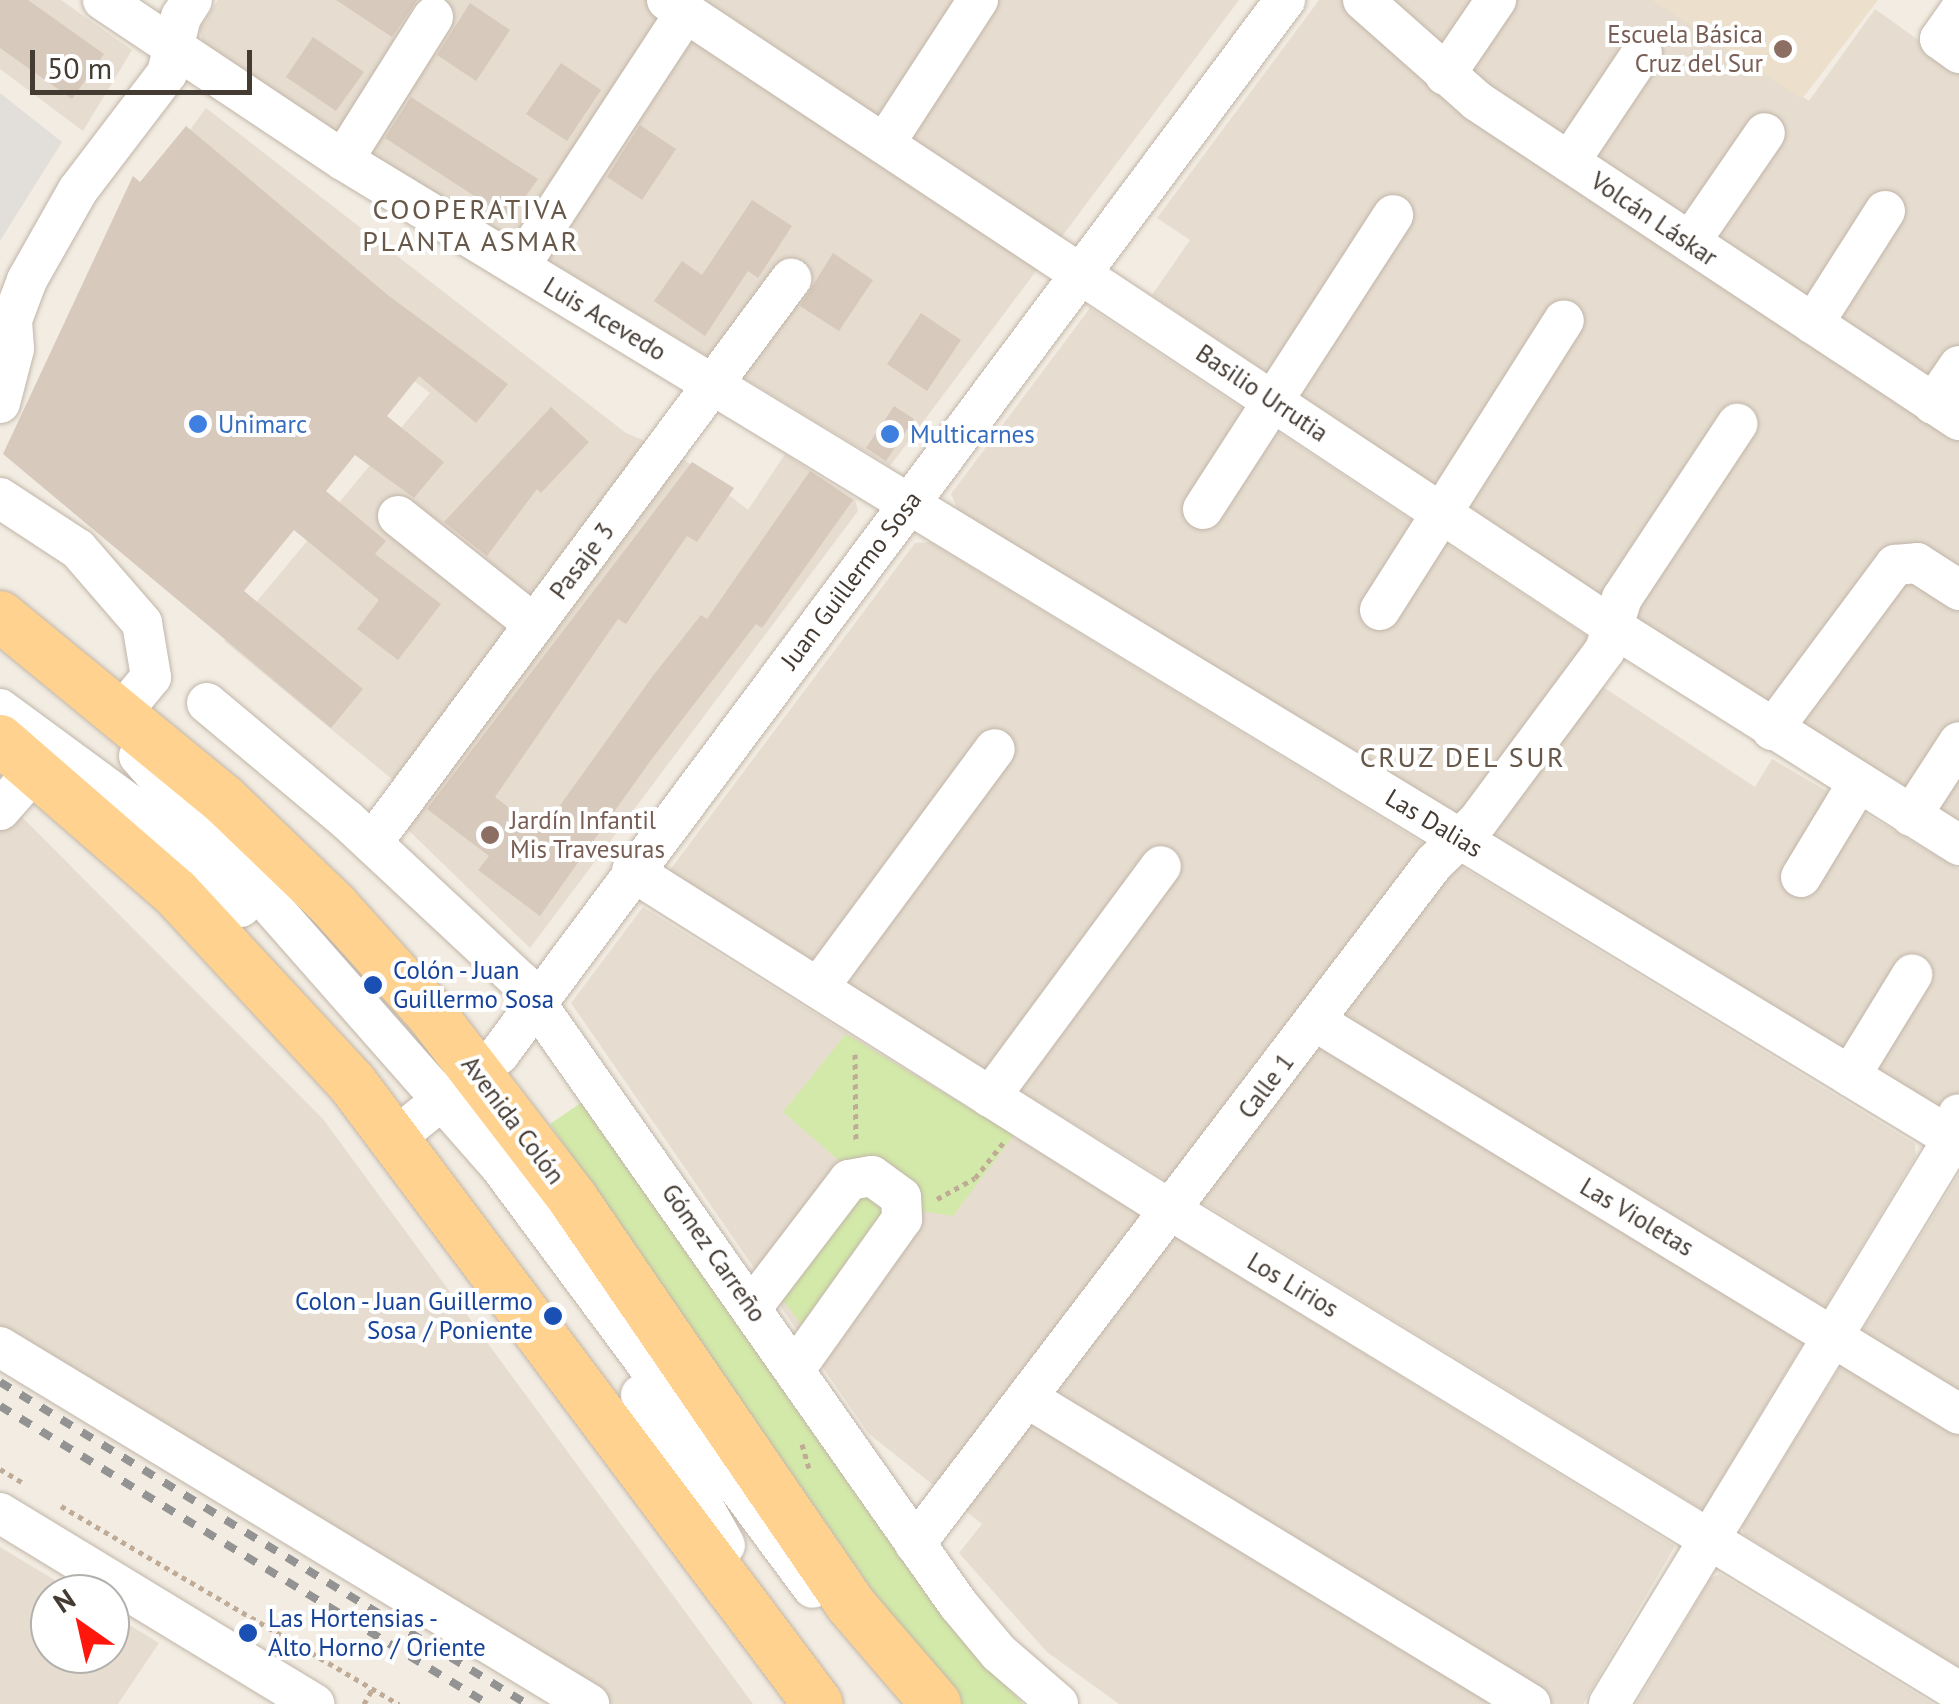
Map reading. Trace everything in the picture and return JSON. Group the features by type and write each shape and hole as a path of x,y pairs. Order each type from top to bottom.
{"main road":[{"name":"Avenida Colón","path":"0,616 122,712 334,906 436,1108 818,1704"},
{"name":"Avenida Colón","path":"18,754 244,962 436,1108 573,1199 850,1604 936,1704"}],"street":[{"name":"Luis Acevedo","path":"102,0 344,160 909,503"},
{"path":"0,403 14,349 12,320 28,280 78,190 168,72 181,17 192,0"},
{"path":"884,143 978,0"},
{"name":"Juan Guillermo Sosa","path":"436,1108 536,1000 1285,0"},
{"name":"Volcán Láskar","path":"1364,0 1445,74 1569,162 1946,412"},
{"path":"1445,74 1496,0"},
{"path":"518,267 696,9"},
{"name":"Basilio Urrutia","path":"696,9 884,143 1273,402 1772,730 1959,845"},
{"path":"344,160 433,17"},
{"path":"1569,162 1642,53"},
{"path":"1690,242 1764,133"},
{"path":"1813,324 1885,211"},
{"path":"1204,509 1393,215"},
{"name":"Pasaje 3","path":"360,831 534,624 790,279"},
{"path":"1380,610 1442,512 1453,485 1564,320"},
{"path":"1946,412 1959,366"},
{"name":"Calle 1","path":"915,1544 1029,1400 1434,864 1460,839 1605,650 1622,598 1737,424"},
{"path":"0,498 78,549 142,623 150,677 122,712"},
{"name":"Las Dalias","path":"909,503 1850,1076 1957,1131"},
{"path":"398,516 534,624"},
{"path":"1772,730 1896,564 1917,563 1959,590"},
{"path":"0,646 178,794 436,1108 618,1359 718,1534 845,1704"},
{"name":"Gómez Carreño","path":"207,703 360,831 504,962 536,1000 915,1544 999,1654 1058,1704"},
{"path":"0,709 108,786 219,885 510,1179 722,1471 906,1704"},
{"path":"1911,816 1959,742"},
{"path":"818,988 995,749"},
{"path":"0,810 18,754"},
{"path":"1800,877 1858,783"},
{"path":"1006,1106 1160,866"},
{"name":"Los Lirios","path":"632,872 1172,1211 1959,1692"},
{"path":"1850,1076 1912,975"},
{"name":"Las Violetas","path":"1315,1021 1959,1414"},
{"path":"1609,1704 1957,1131"},
{"path":"752,1307 883,1189"},
{"path":"795,1369 883,1189"},
{"path":"0,1346 589,1704"},
{"path":"1029,1400 1530,1704"},
{"path":"10,1511 298,1700"}],"path":[{"path":"855,1012 883,1189 975,1178 1006,1106"},
{"path":"0,1469 10,1511"},
{"path":"50,1499 399,1704"},
{"path":"364,1704 373,1688"}],"shaded area":[{"path":"0,0 61,0 132,50 83,131 0,69"},
{"path":"218,0 1239,0 890,466 367,152 203,42 199,29"},
{"path":"1319,0 1657,0 1809,101 1875,9 1959,69 1959,821 1604,599 1152,295 1190,240 1157,218"},
{"name":"Escuela Básica Cruz del Sur","path":"1652,0 1878,0 1802,99"},
{"path":"0,93 62,142 0,241"},
{"path":"206,108 626,433 677,454 748,510 785,454 855,499 858,511 530,948 403,825 421,803 224,641 430,393 151,183"},
{"path":"1090,308 1590,638 1461,818 959,512 951,494"},
{"path":"930,542 1915,1144 1916,1156 1703,1510 667,874 915,543"},
{"path":"1597,683 1755,787 1772,759 1959,869 1959,1091 1946,1114 1486,833"},
{"path":"0,795 323,1119 753,1704 601,1704 0,1326"},
{"path":"643,907 1675,1546 1583,1704 1119,1704 1047,1652 959,1553 982,1524 868,1433 571,1003"},
{"path":"1959,1174 1959,1667 1744,1535 1742,1526"},
{"path":"0,1547 45,1574 30,1574 30,1674 130,1674 130,1625 159,1643 118,1704 0,1704"},
{"path":"1720,1574 1933,1704 1636,1704 1711,1578"}],"green space":[{"path":"846,1034 1014,1135 953,1216 895,1207 805,1329 778,1294 859,1178 783,1112"},
{"path":"588,1098 854,1492 946,1619 1023,1704 954,1704 947,1698 550,1124"}],"building":[{"path":"0,0 28,0 104,54 72,99 0,48"},
{"path":"336,0 417,0 392,37"},
{"path":"470,3 510,30 476,81 437,55"},
{"path":"313,37 364,72 336,111 286,77"},
{"path":"561,63 601,90 567,141 526,114"},
{"path":"411,97 538,179 510,219 385,138"},
{"path":"640,125 676,149 642,200 607,177"},
{"name":"Unimarc","path":"186,126 389,296 508,384 476,423 419,376 387,416 444,462 414,498 355,455 326,491 386,541 375,554 441,604 398,660 357,629 379,600 294,530 244,591 363,689 331,728 3,454 133,176 140,182"},
{"path":"752,200 792,226 758,278 748,271 705,336 654,301 682,261 702,275"},
{"path":"833,253 873,280 839,331 800,306"},
{"path":"921,313 961,340 927,391 887,364"},
{"name":"Multicarnes","path":"894,406 914,419 886,461 866,448"},
{"path":"551,407 589,442 541,493 537,489 487,556 444,522"},
{"path":"692,462 734,488 697,542 687,536 626,624 618,619 495,797 541,832 652,677 701,615 707,619 810,471 853,500 762,628 756,624 651,760 540,916 478,870 489,856 427,809"}],"railway":[{"path":"0,1382 527,1704"},
{"path":"0,1406 488,1704"}],"place":[{"name":"Escuela Básica Cruz del Sur","path":"1783,49"},
{"name":"Unimarc","path":"198,424"},
{"name":"Multicarnes","path":"890,434"},
{"name":"Jardín Infantil Mis Travesuras","path":"490,835"},
{"name":"Colón - Juan Guillermo Sosa","path":"373,985"},
{"name":"Colon - Juan Guillermo Sosa / Poniente","path":"553,1316"},
{"name":"Las Hortensias - Alto Horno / Oriente","path":"248,1633"}],"district":[{"name":"COOPERATIVA PLANTA ASMAR","path":"471,225"},
{"name":"CRUZ DEL SUR","path":"1463,757"}]}
